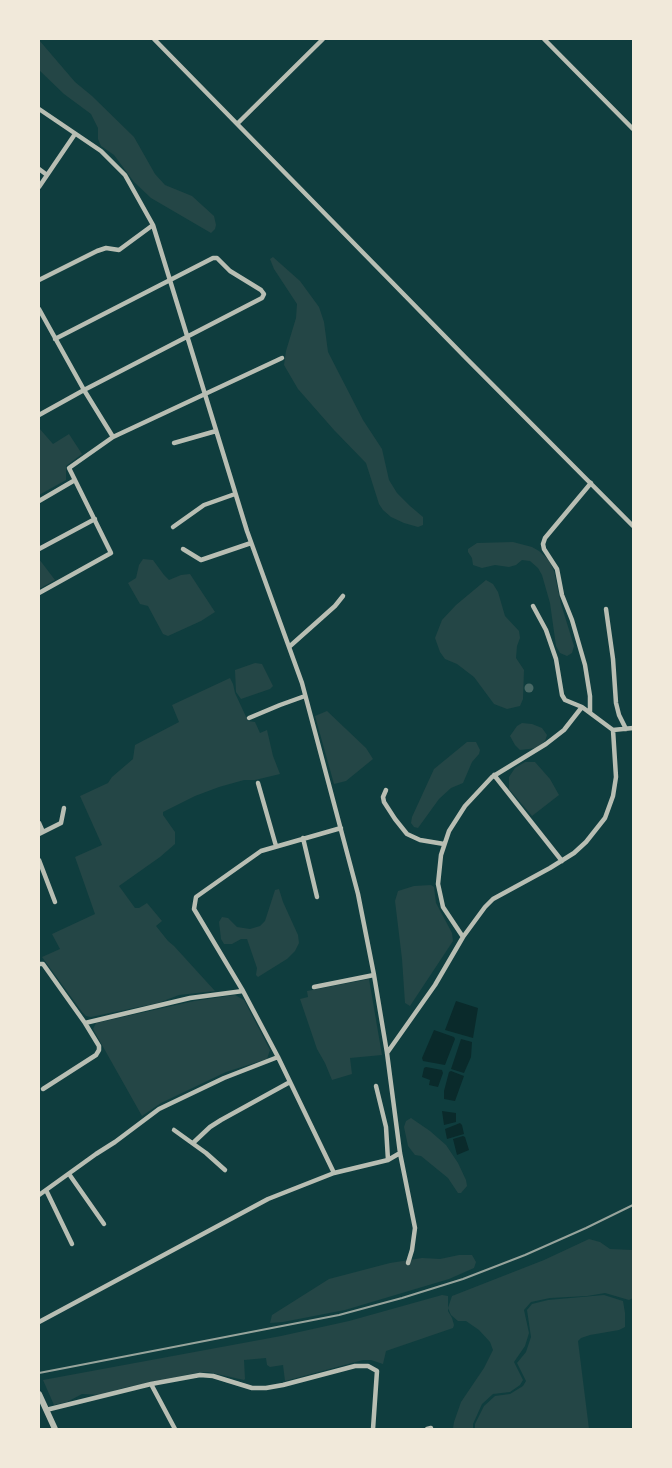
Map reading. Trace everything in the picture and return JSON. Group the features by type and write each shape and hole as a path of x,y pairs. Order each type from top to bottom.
{"street":[{"path":"154,39 633,526"},
{"path":"238,123 323,39"},
{"path":"543,39 633,129"},
{"path":"39,109 102,151 125,176 153,225 251,543 305,696 358,894 374,975 400,1153 415,1228 408,1263"},
{"path":"39,187 75,134"},
{"path":"39,169 47,175"},
{"path":"39,280 97,251 106,248 119,250 153,225"},
{"path":"39,415 262,298 264,294 230,271 217,258 213,258 55,339"},
{"path":"39,309 113,437"},
{"path":"39,593 111,553 69,468 113,437 282,358"},
{"path":"174,443 216,431"},
{"path":"39,501 75,480"},
{"path":"590,712 585,665 562,595 557,569 543,544 545,538 591,483"},
{"path":"173,527 204,505 236,494"},
{"path":"39,549 94,519"},
{"path":"183,549 201,560 251,543"},
{"path":"289,647 343,596"},
{"path":"533,606 546,630 556,658 562,695 565,700 582,707 613,730 633,728"},
{"path":"606,609 616,703 626,729"},
{"path":"249,718 305,696"},
{"path":"463,937 443,907 438,884 441,855 449,831 465,806 494,775 546,744 564,730 582,707"},
{"path":"387,1053 435,985 463,937 485,907 493,900 562,861 586,842 605,818 614,796 616,777 613,730"},
{"path":"494,775 562,861"},
{"path":"258,783 276,846"},
{"path":"386,790 383,797 384,802 394,819 407,834 420,840 444,844"},
{"path":"39,823 41,833 61,823 64,808"},
{"path":"334,1173 243,991 194,909 196,897 261,851 341,828"},
{"path":"303,838 317,897"},
{"path":"39,860 55,902"},
{"path":"39,964 43,964 99,1046 96,1055 43,1089"},
{"path":"314,987 374,975"},
{"path":"85,1023 190,998 243,991"},
{"path":"39,1196 159,1108 224,1078 278,1057"},
{"path":"193,1143 221,1120 290,1082"},
{"path":"376,1086 386,1127 388,1160"},
{"path":"174,1130 225,1170"},
{"path":"39,1322 268,1199 334,1173 388,1160 400,1153"},
{"path":"69,1173 104,1224"},
{"path":"46,1190 72,1244"},
{"path":"46,1410 151,1384 200,1375 213,1376 252,1388 266,1388 355,1366 368,1365 377,1371 373,1429"},
{"path":"151,1384 174,1429"},
{"path":"39,1394 55,1429"}],"shaded area":[{"path":"39,40 75,82 134,137 155,174 165,185 192,196 214,216 216,225 211,233 151,198 134,182 114,155 101,146 98,139 98,128 91,114 64,94 39,70"},
{"path":"273,257 300,281 319,307 324,322 328,352 363,420 382,449 389,480 397,493 423,517 423,525 418,527 404,523 383,510 366,463 298,389 284,365 296,318 297,304 274,269 270,259"},
{"path":"39,428 53,444 69,434 82,454 66,466 66,480 39,495"},
{"path":"513,542 532,547 549,560 574,646 572,653 567,656 560,653 556,646 550,603 538,568 530,561 522,560 509,567 495,565 482,568 473,565 468,552 468,549 477,543"},
{"path":"39,559 55,580 39,589"},
{"path":"143,559 153,560 169,580 190,574 215,612 168,636 163,634 148,606 140,604 128,583 136,578"},
{"path":"486,580 493,584 498,592 505,616 519,631 516,658 524,670 523,699 520,706 507,709 494,704 474,677 457,664 445,659 435,638 442,620"},
{"path":"255,663 262,664 273,686 241,699 236,692 235,670"},
{"path":"230,678 248,721 255,722 260,733 267,730 280,774 219,787 163,812 175,832 175,844 119,886 135,908 147,903 162,921 156,926 215,991 179,995 158,1003 91,1017 86,1016 42,957 60,949 52,934 95,914 75,857 102,845 80,796 108,783 133,759 135,745 179,722 172,705"},
{"path":"327,711 366,748 373,759 346,781 334,784 315,716"},
{"path":"522,723 542,728 547,735 545,741 537,748 520,750 510,736"},
{"path":"467,742 476,742 480,750 463,783 451,788 439,799 418,828 414,827 411,823 412,817 434,769"},
{"path":"525,762 535,762 550,779 559,795 532,816 509,789 509,777 515,768"},
{"path":"431,885 434,887 436,903 452,933 453,941 410,1006 405,1003 395,901 398,891 414,886"},
{"path":"279,889 298,935 299,943 287,959 258,977 247,939 224,944 221,939 219,922 222,917 228,918 237,927 250,929 260,926 265,921 275,890"},
{"path":"369,979 382,1055 350,1058 352,1074 332,1080 317,1049 300,999 308,997 307,991"},
{"path":"235,995 244,1000 270,1050 267,1059 226,1072 161,1103 142,1116 93,1029 96,1023 194,1001"},
{"path":"456,1001 478,1008 473,1038 445,1030"},
{"path":"434,1030 455,1039 445,1065 423,1061 422,1058"},
{"path":"461,1039 472,1042 471,1057 464,1073 451,1069"},
{"path":"426,1067 442,1070 438,1087 429,1085 430,1080 422,1077"},
{"path":"451,1071 464,1076 455,1101 444,1099 444,1091"},
{"path":"442,1111 456,1113 456,1122 444,1125"},
{"path":"411,1118 446,1145 458,1163 467,1186 461,1193 458,1193 448,1178 421,1156 415,1155 408,1146 404,1127 406,1121"},
{"path":"460,1123 464,1134 447,1139 445,1129"},
{"path":"463,1136 469,1150 457,1155 453,1139"},
{"path":"589,1239 600,1242 610,1249 633,1250 633,1298 629,1300 605,1293 531,1302 524,1310 529,1333 525,1346 514,1362 523,1380 510,1392 493,1394 482,1404 473,1429 453,1429 454,1422 461,1402 493,1350 490,1342 479,1330 466,1321 458,1321 451,1315 448,1308 452,1296 544,1260"},
{"path":"472,1255 476,1262 474,1268 449,1279 345,1310 270,1323 272,1315 329,1279 390,1263"},
{"path":"442,1295 448,1296 448,1311 452,1318 453,1328 386,1351 383,1364 363,1360 285,1381 283,1365 270,1367 267,1365 266,1358 244,1360 244,1380 208,1372 196,1373 123,1388 102,1395 82,1394 67,1402 54,1405 43,1380 281,1336 349,1321"},
{"path":"604,1295 623,1301 625,1327 590,1335 578,1341 589,1429 475,1429 475,1424 484,1406 495,1396 510,1394 523,1386 526,1381 517,1363 526,1352 531,1337 527,1310 532,1304 548,1300"}],"building":[{"path":"529,683 534,688 529,693 524,688"}],"railway":[{"path":"39,1373 339,1315 402,1298 463,1279 525,1255 633,1205"}]}
